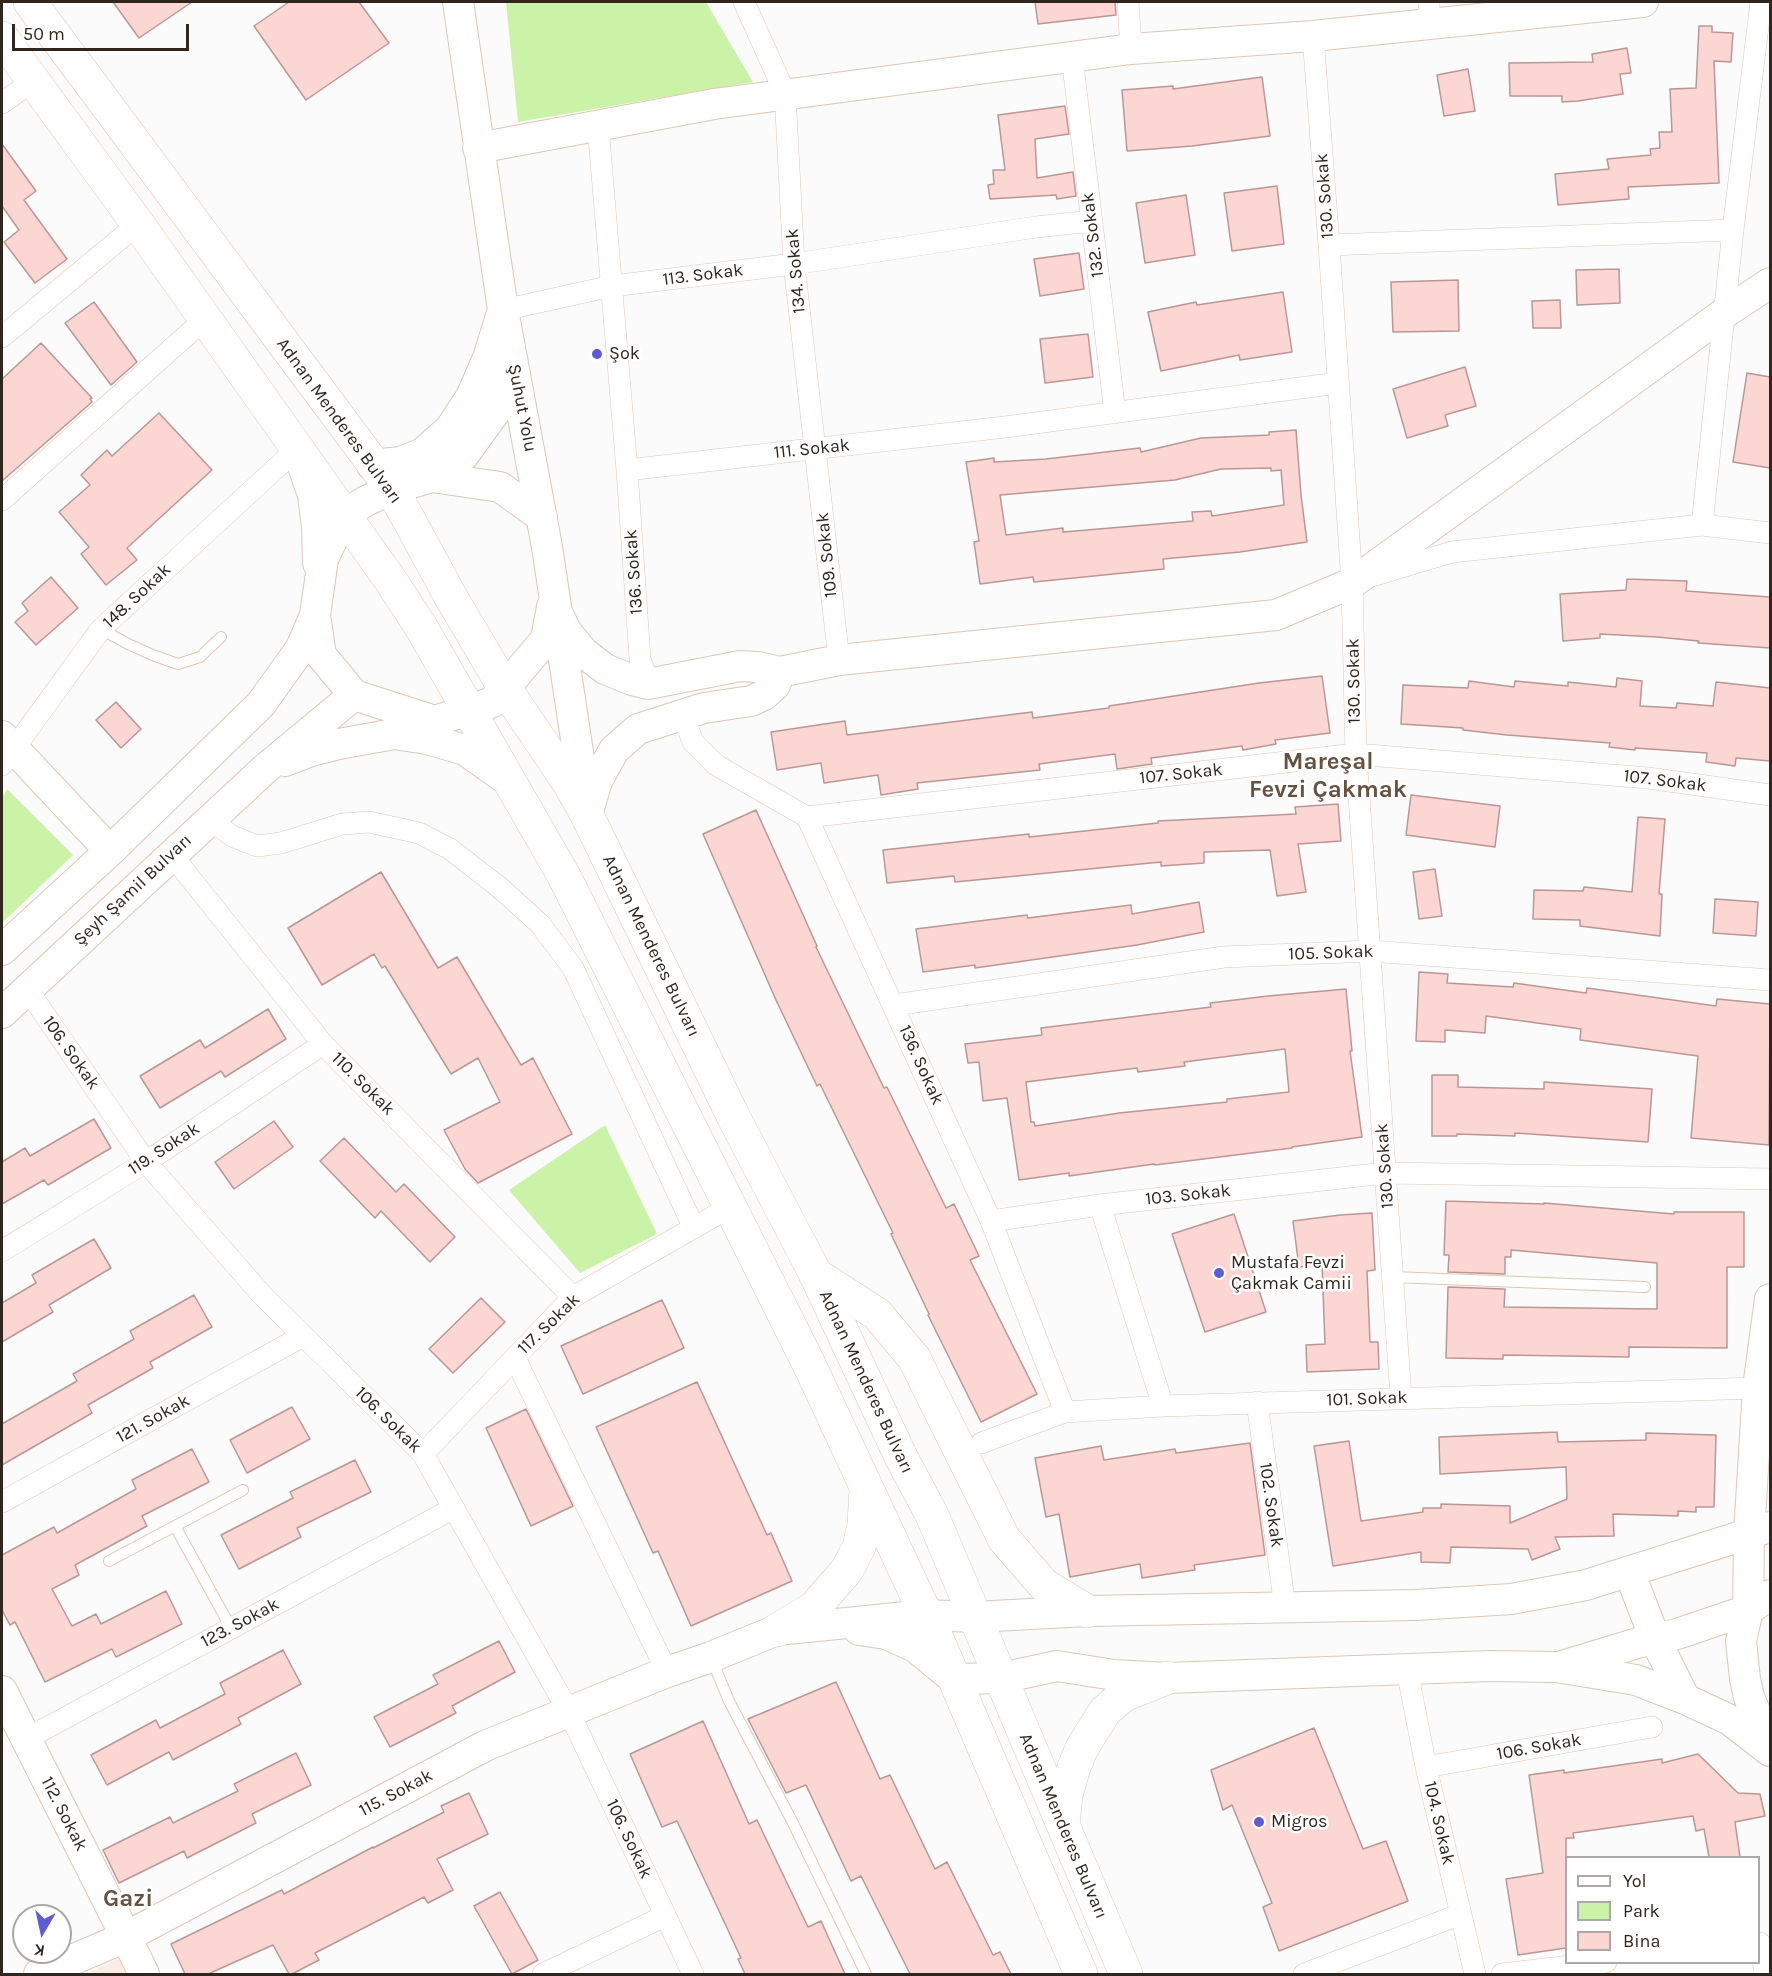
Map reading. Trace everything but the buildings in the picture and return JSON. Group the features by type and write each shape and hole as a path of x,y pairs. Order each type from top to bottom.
{"main road":[{"name":"Adnan Menderes Bulvarı","path":"30,2 382,477 504,687 569,783 587,815 733,1116 815,1273 901,1457 932,1515 1126,1974"},
{"name":"Şuhut Yolu","path":"458,2 499,323 542,517 587,815"},
{"path":"478,148 785,93 1131,49 1313,36 1429,13 1643,2"},
{"path":"2,38 138,224 391,580 421,627 564,876 808,1362 926,1615 1081,1974"},
{"path":"556,602 566,631 583,652 605,669 648,684 740,666 780,672 839,660 1276,615 1352,583 1726,312 1770,284"},
{"path":"318,581 323,559 344,515 366,501 382,477 401,462 423,453 450,429 471,397 499,323"},
{"path":"432,477 462,456 497,409 499,323"},
{"path":"297,449 313,495 317,526 318,581 315,615 321,655 354,696 435,722 493,702 546,639 556,602"},
{"path":"382,477 432,477 500,487 542,517"},
{"path":"261,704 300,648 315,615"},
{"path":"2,950 110,851 261,704 321,655"},
{"path":"587,815 597,781 614,750 638,729 704,708 751,701 764,695 776,685 780,672"},
{"name":"Şeyh Şamil Bulvarı","path":"2,1013 209,819 266,768 354,696"},
{"path":"266,768 318,749 394,734 427,739 465,750 510,783"},
{"path":"5,750 110,851"},
{"path":"815,1273 877,1314 914,1358 1004,1539 1044,1585 1087,1611"},
{"path":"1768,1736 1749,1697 1741,1641 1759,1603 1758,1388 1770,1299"},
{"path":"770,1633 814,1608 847,1570 860,1547 866,1487"},
{"path":"770,1633 926,1615 975,1617 1087,1611 1416,1605 1511,1599 1586,1585 1760,1530"},
{"path":"1629,1571 1655,1639 1686,1699"},
{"path":"1556,1667 1677,1634 1759,1603"},
{"name":"115. Sokak","path":"39,1974 126,1936 485,1746 770,1633 852,1629 886,1634 915,1647 954,1679"},
{"path":"954,1679 1001,1678 1057,1666 1114,1675 1167,1678 1490,1666 1556,1667 1636,1680 1686,1699 1768,1736"},
{"path":"1063,1824 1066,1795 1074,1767 1082,1748 1105,1711 1124,1695 1167,1678"},
{"name":"112. Sokak","path":"2,1691 144,1974"}],"street":[{"path":"744,2 785,93"},
{"path":"1128,2 1131,49"},
{"path":"1702,525 1733,230 1761,2"},
{"name":"130. Sokak","path":"1313,36 1352,583 1356,754 1401,1398"},
{"name":"132. Sokak","path":"1072,57 1115,413"},
{"path":"2,102 33,81"},
{"name":"134. Sokak","path":"785,93 794,264 815,449"},
{"path":"598,126 627,470"},
{"name":"113. Sokak","path":"499,323 612,286 794,264 1036,227 1092,221"},
{"path":"2,337 138,224"},
{"path":"1329,245 1733,230"},
{"path":"2,500 205,319"},
{"name":"111. Sokak","path":"627,470 1115,413 1338,384"},
{"name":"148. Sokak","path":"5,750 101,629 297,449"},
{"name":"109. Sokak","path":"815,449 839,660"},
{"name":"136. Sokak","path":"627,470 640,659 645,673"},
{"path":"1352,583 1452,552 1702,525 1770,533"},
{"path":"683,715 693,742 716,765 807,817"},
{"name":"107. Sokak","path":"807,817 1356,754 1648,778 1770,795"},
{"name":"136. Sokak","path":"807,817 991,1221 1065,1412"},
{"path":"209,819 232,836 257,846 281,843 351,823 369,822 419,833 450,849 500,887 540,924 573,968 694,1228"},
{"name":"110. Sokak","path":"171,854 323,1044 573,1297"},
{"name":"105. Sokak","path":"894,1005 1224,957 1370,951 1770,980"},
{"name":"106. Sokak","path":"27,989 146,1161 262,1295 423,1454 569,1712 693,1974"},
{"name":"119. Sokak","path":"2,1251 146,1161 323,1044"},
{"name":"103. Sokak","path":"991,1221 1100,1205 1385,1173 1770,1179"},
{"path":"1100,1205 1163,1406"},
{"name":"117. Sokak","path":"423,1454 573,1297 730,1207"},
{"name":"121. Sokak","path":"2,1502 303,1336"},
{"path":"515,1358 667,1672"},
{"name":"101. Sokak","path":"981,1443 1065,1412 1257,1402 1758,1388"},
{"name":"102. Sokak","path":"1257,1402 1285,1607"},
{"name":"123. Sokak","path":"26,1739 454,1508"},
{"name":"104. Sokak","path":"1407,1670 1426,1767 1475,1974"},
{"name":"106. Sokak","path":"1426,1767 1652,1727"},
{"path":"1304,1974 1461,1914"},
{"path":"543,1974 665,1916"},
{"path":"1763,1942 1765,1974"},
{"path":"1502,1974 1589,1964"}],"lane":[{"path":"101,629 126,644 177,664 200,657 221,636"},
{"path":"1392,1277 1646,1287"},
{"path":"109,1561 243,1490"},
{"path":"175,1526 231,1628"},
{"path":"711,1658 729,1701 793,1823 866,1974"}],"shaded area":[{"path":"119,1958 126,1974 87,1974"}],"green space":[{"path":"506,2 706,2 753,82 518,122"},
{"path":"7,789 73,855 2,923 2,798"},
{"path":"605,1125 657,1234 580,1273 509,1190"}],"place":[{"name":"Şok","path":"597,354"},
{"name":"Mustafa Fevzi Çakmak Camii","path":"1219,1273"},
{"name":"Migros","path":"1259,1822"}],"district":[{"name":"Mareşal Fevzi Çakmak","path":"1328,776"},
{"name":"Gazi","path":"128,1899"}]}
